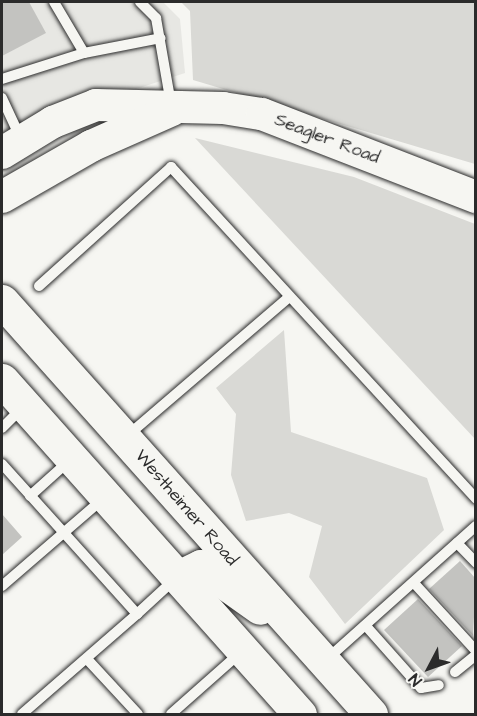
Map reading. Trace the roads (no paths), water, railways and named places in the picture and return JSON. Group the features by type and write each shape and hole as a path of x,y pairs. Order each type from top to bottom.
{"main road":[{"name":"Westheimer Road","path":"2,302 371,714"},
{"path":"2,380 300,714"},
{"path":"178,576 201,566 290,626"}],"street":[{"name":"Seagler Road","path":"11,146 96,105 172,110 223,108 262,114 476,197"},
{"name":"Seagler Road","path":"2,197 82,150 172,110"}],"lane":[{"path":"54,2 84,53"},
{"path":"140,2 156,18 172,110"},
{"path":"2,79 84,53 160,38"},
{"path":"2,99 11,146"},
{"path":"39,286 171,167 476,499"},
{"path":"124,438 289,297"},
{"path":"2,428 25,405"},
{"path":"30,496 72,458"},
{"path":"2,464 137,614"},
{"path":"2,586 106,496"},
{"path":"324,663 476,526"},
{"path":"457,543 476,563"},
{"path":"22,714 87,659 178,576"},
{"path":"414,583 476,653 455,672"},
{"path":"366,626 421,688 439,685"},
{"path":"171,714 243,650"},
{"path":"87,659 138,714"}]}
